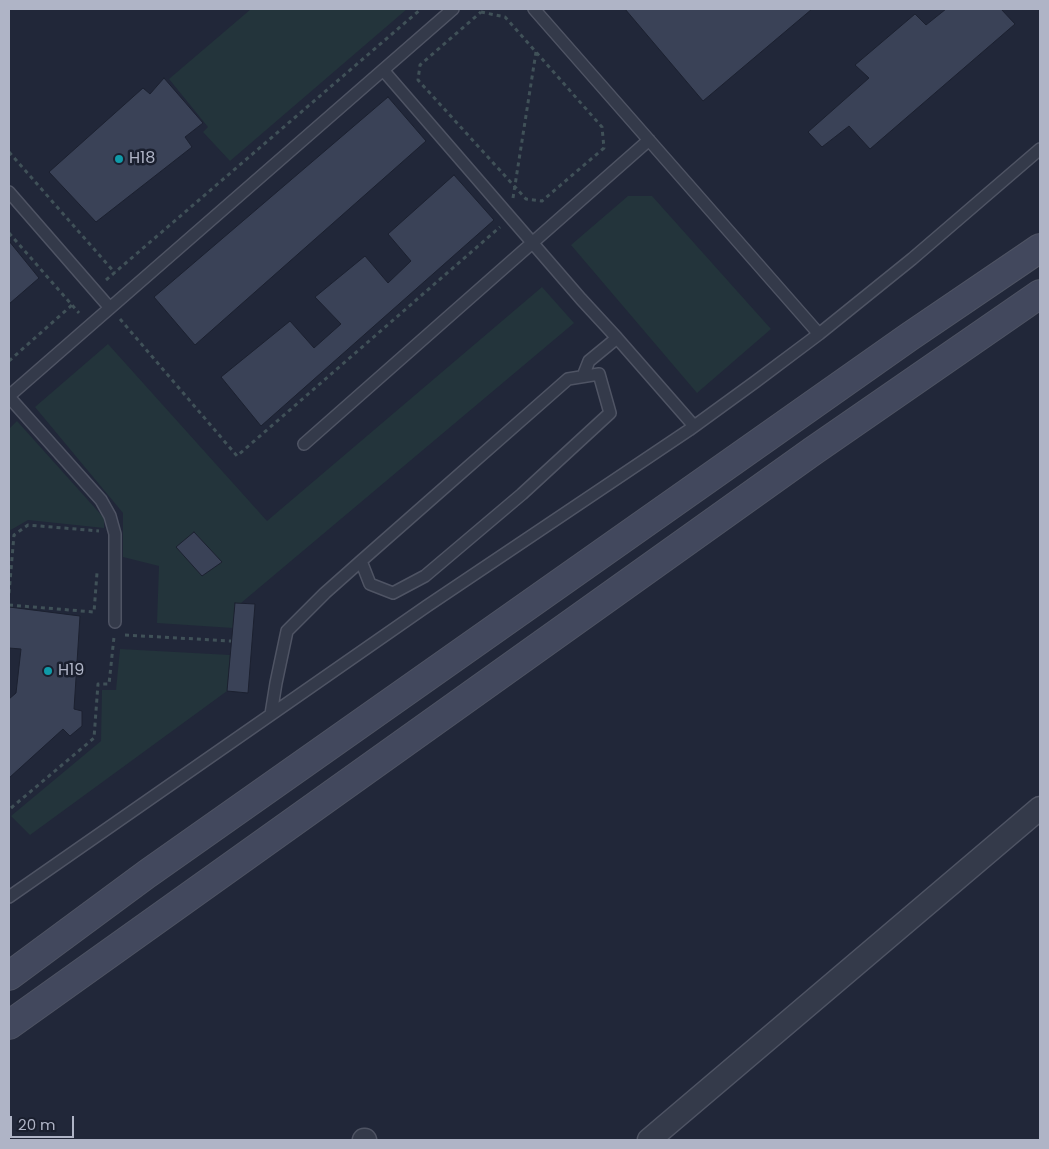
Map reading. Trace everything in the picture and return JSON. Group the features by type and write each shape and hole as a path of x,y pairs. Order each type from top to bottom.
{"main road":[{"path":"9,976 163,863 909,336 1040,248"},
{"path":"9,1025 813,451 1040,294"}],"street":[{"path":"649,1140 1040,808"}],"lane":[{"path":"116,622 114,534 110,516 101,500 9,397 453,9"},
{"path":"534,9 819,334"},
{"path":"383,70 510,218 694,426"},
{"path":"304,444 649,140"},
{"path":"9,897 427,606 694,426 819,334 912,259 1040,149"},
{"path":"9,192 110,308"},
{"path":"583,376 589,361 617,338"},
{"path":"271,714 287,631 361,561 568,379 599,374 610,413 522,494 425,576 393,593 370,584 361,561"}],"path":[{"path":"9,152 115,273 421,9"},
{"path":"481,12 505,17 602,128 604,148 542,201 526,199 515,186 418,80 420,65 481,12"},
{"path":"110,308 237,456 510,218 536,52"},
{"path":"9,233 90,325"},
{"path":"9,361 72,305"},
{"path":"9,593 14,535 28,525 100,531 100,540"},
{"path":"9,605 94,612 98,567"},
{"path":"10,808 94,738 98,684 109,684 116,622"},
{"path":"114,634 232,641"}],"shaded area":[{"path":"251,9 407,9 230,161 203,132 208,127 169,79"},
{"path":"628,196 652,196 771,329 697,393 571,245"},
{"path":"542,287 574,323 241,603 235,603 233,628 157,623 159,566 123,557 123,513 35,407 108,344 267,521"},
{"path":"17,421 104,518 104,528 28,520 9,531 9,429"},
{"path":"120,649 230,655 227,691 30,835 11,816 101,741 102,690 116,690"}],"building":[{"path":"625,9 812,9 703,101"},
{"path":"946,9 1001,9 1015,24 870,149 849,126 822,147 808,132 869,78 855,65 915,14 926,25"},
{"name":"H18","path":"164,78 203,123 185,137 192,147 96,222 49,172 143,88 150,94"},
{"path":"388,97 426,141 195,345 154,297"},
{"path":"454,175 494,220 261,426 221,377 290,321 314,348 341,324 315,297 365,256 388,283 411,261 388,234"},
{"path":"9,241 39,278 9,304"},
{"path":"194,532 222,562 202,576 176,547"},
{"path":"235,603 255,604 248,693 227,691"},
{"name":"H19","path":"9,607 80,616 74,709 82,711 82,726 70,736 63,729 9,778 9,699 16,693 21,649 9,648"}],"place":[{"name":"H18","path":"119,159"},
{"name":"H19","path":"48,671"}]}
